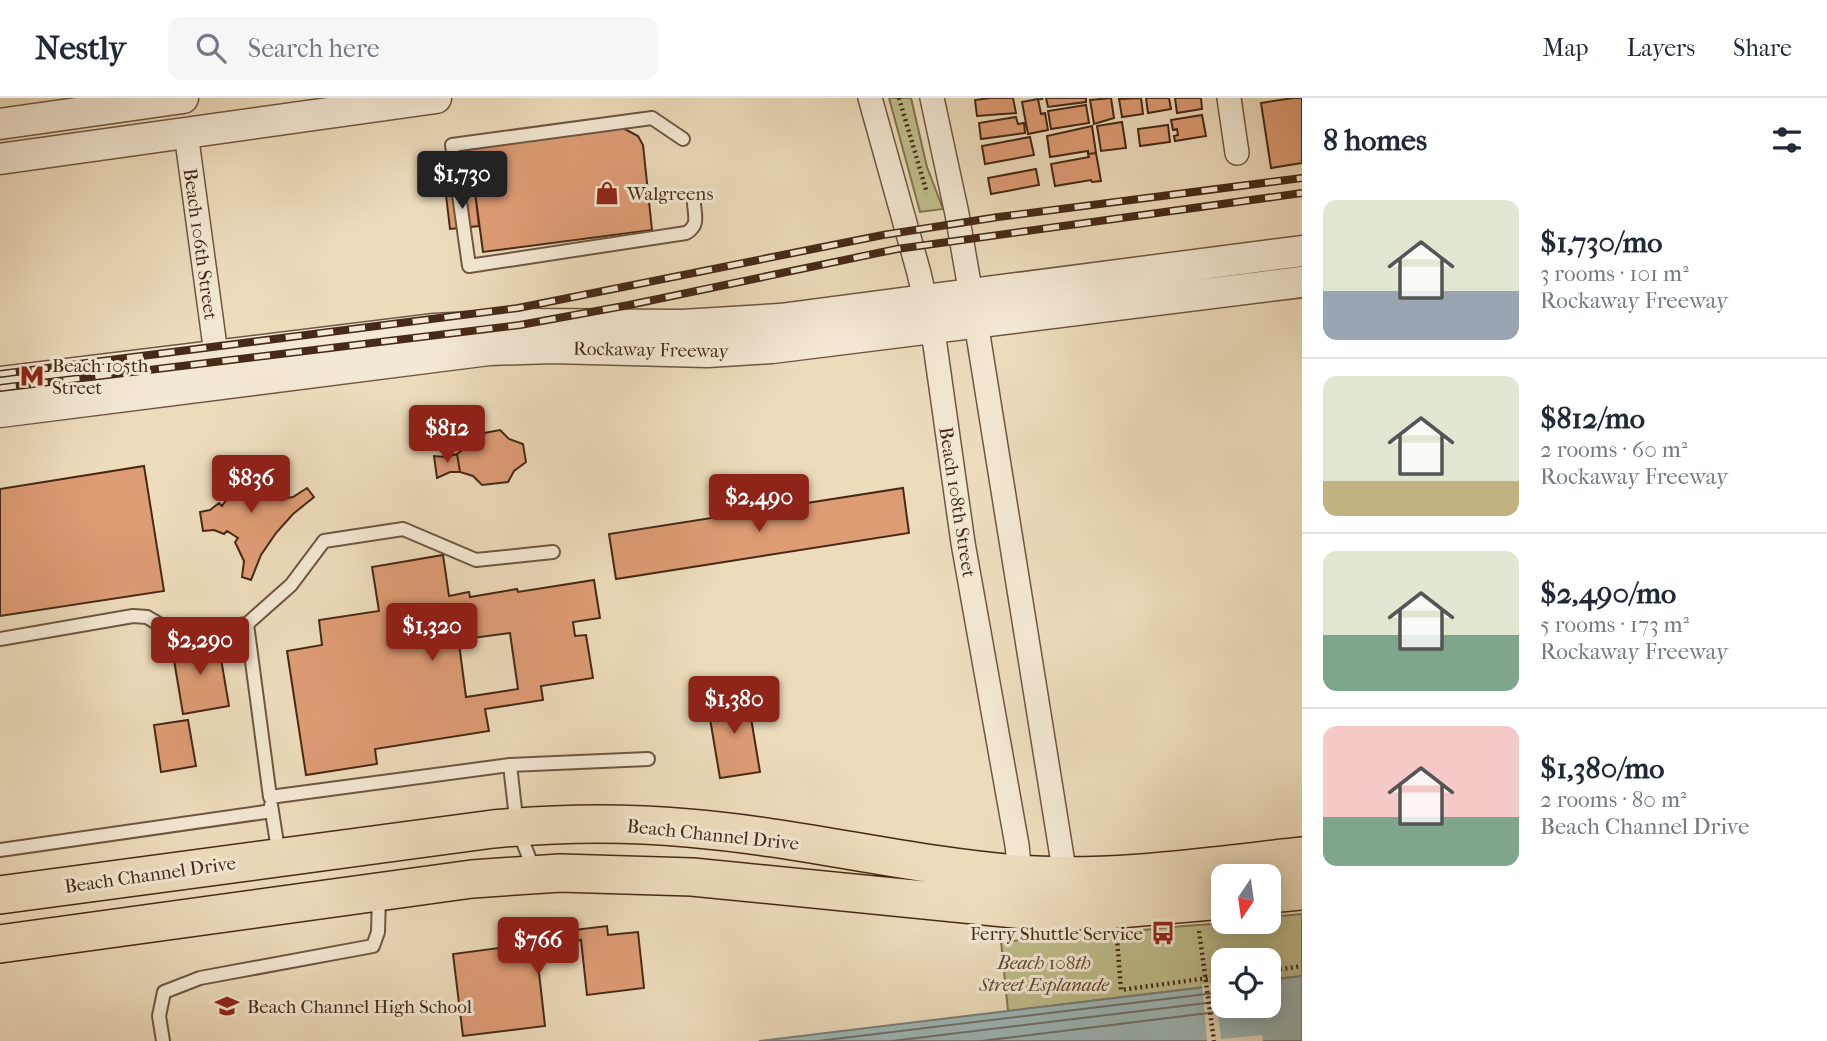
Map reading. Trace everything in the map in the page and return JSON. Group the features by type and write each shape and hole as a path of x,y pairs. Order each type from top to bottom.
{"main road":[{"name":"Beach Channel Drive","path":"0,895 279,856 517,827 605,824 690,828 766,837 914,863 1020,874 1065,876 1302,856"},
{"path":"0,944 379,891 536,874 692,877 1025,910 1071,911 1211,901"},
{"path":"1281,893 1302,891"}],"street":[{"path":"0,124 183,98"},
{"path":"0,159 436,98"},
{"name":"Beach 108th Street","path":"870,98 932,329 963,544 1017,845 1025,910"},
{"path":"932,98 971,293 1071,911"},
{"path":"1229,98 1237,153"},
{"name":"Beach 106th Street","path":"186,133 216,354"},
{"name":"Rockaway Freeway","path":"0,382 435,329 523,324 716,324 780,319 1302,251"},
{"name":"Rockaway Freeway","path":"0,412 489,350 552,348 738,351 804,346 1302,282"}],"lane":[{"path":"683,139 652,118 452,145 469,266 686,233 693,229 696,222 694,204"},
{"path":"0,639 133,616 147,617 174,633 247,624 291,586 324,541 403,528 476,560 554,552"},
{"path":"247,624 279,856"},
{"path":"0,850 510,765 648,759"},
{"path":"510,765 517,827 536,874"},
{"path":"163,1041 159,1016 164,992 200,978 373,946 378,932 379,891"}],"path":[{"path":"1117,937 1121,990 1211,979"},
{"path":"1281,970 1302,967"},
{"path":"1207,980 1214,1041"}],"green space":[{"path":"889,98 911,98 927,167 943,209 920,212"},
{"name":"Beach 108th Street Esplanade","path":"1302,914 1302,976 1281,979 1281,948 1211,948 1211,986 1008,1011 1001,941 1211,924 1211,934 1281,934 1281,916"}],"water":[{"path":"1302,976 1302,1041 759,1041 1211,986 1211,1018 1281,1018 1281,979"}],"pier":[{"path":"1211,983 1211,1018 1219,1018 1221,1039 1262,1035 1263,1041 1207,1041 1202,984"}],"building":[{"path":"1013,98 1016,113 977,116 975,100"},
{"path":"1046,98 1086,98 1086,102 1048,107"},
{"path":"1111,98 1114,118 1094,124 1090,100"},
{"path":"1141,98 1143,114 1122,117 1119,99"},
{"path":"1146,98 1169,98 1171,109 1148,113"},
{"path":"1175,98 1201,98 1202,109 1177,113"},
{"path":"1302,98 1302,163 1271,168 1261,103"},
{"path":"1038,99 1041,114 1045,113 1048,130 1028,134 1022,102"},
{"path":"1086,105 1089,123 1051,129 1048,111"},
{"path":"1202,115 1206,136 1175,141 1177,129 1173,130 1171,120"},
{"path":"1016,117 1018,124 1024,123 1025,133 981,139 979,123"},
{"path":"1122,122 1126,148 1101,151 1097,126"},
{"path":"1168,125 1170,142 1140,146 1138,129"},
{"path":"1092,126 1096,153 1088,154 1088,151 1050,157 1047,136"},
{"path":"621,127 638,136 643,145 652,230 483,252 469,147"},
{"path":"1030,137 1034,155 985,164 982,146"},
{"path":"1096,153 1101,181 1055,186 1051,164 1089,157 1088,154"},
{"path":"1036,169 1039,185 991,194 988,178"},
{"path":"475,192 479,226 450,229 446,195"},
{"path":"500,430 509,439 523,444 526,462 514,471 508,482 482,485 473,476 460,472 457,454 468,446 474,435"},
{"path":"457,454 460,472 450,472 437,478 434,456"},
{"path":"248,459 249,476 256,489 254,493 263,500 267,496 280,499 293,497 307,488 314,497 293,514 276,533 261,555 251,580 242,577 244,561 235,542 238,538 227,531 224,534 214,530 203,531 200,512 210,510 219,503 222,506 229,496 226,494 230,474 225,462"},
{"path":"144,466 164,591 0,616 0,489"},
{"path":"903,488 909,533 616,579 609,534"},
{"path":"443,555 449,596 469,592 470,597 517,589 518,592 594,580 600,618 573,622 575,636 586,635 593,678 541,686 543,700 485,709 489,731 375,749 377,764 306,775 287,651 322,645 319,620 379,611 372,567","holes":["469,611 473,638 510,633 518,689 466,697 455,613"]},
{"path":"218,641 229,706 183,714 172,648"},
{"path":"747,694 760,772 720,778 707,701"},
{"path":"188,720 196,766 161,772 154,725"},
{"path":"607,926 608,935 638,932 644,988 587,995 581,940 536,946 545,1026 463,1036 453,954 507,947 506,938"}],"railway":[{"path":"0,374 518,308 883,235 998,217 1302,178"},
{"path":"0,388 520,325 897,249 1302,193"}],"place":[{"name":"Walgreens","path":"607,193"},
{"name":"Beach 105th Street","path":"32,376"},
{"name":"Ferry Shuttle Service","path":"1163,933"},
{"name":"Beach Channel High School","path":"227,1006"}]}
